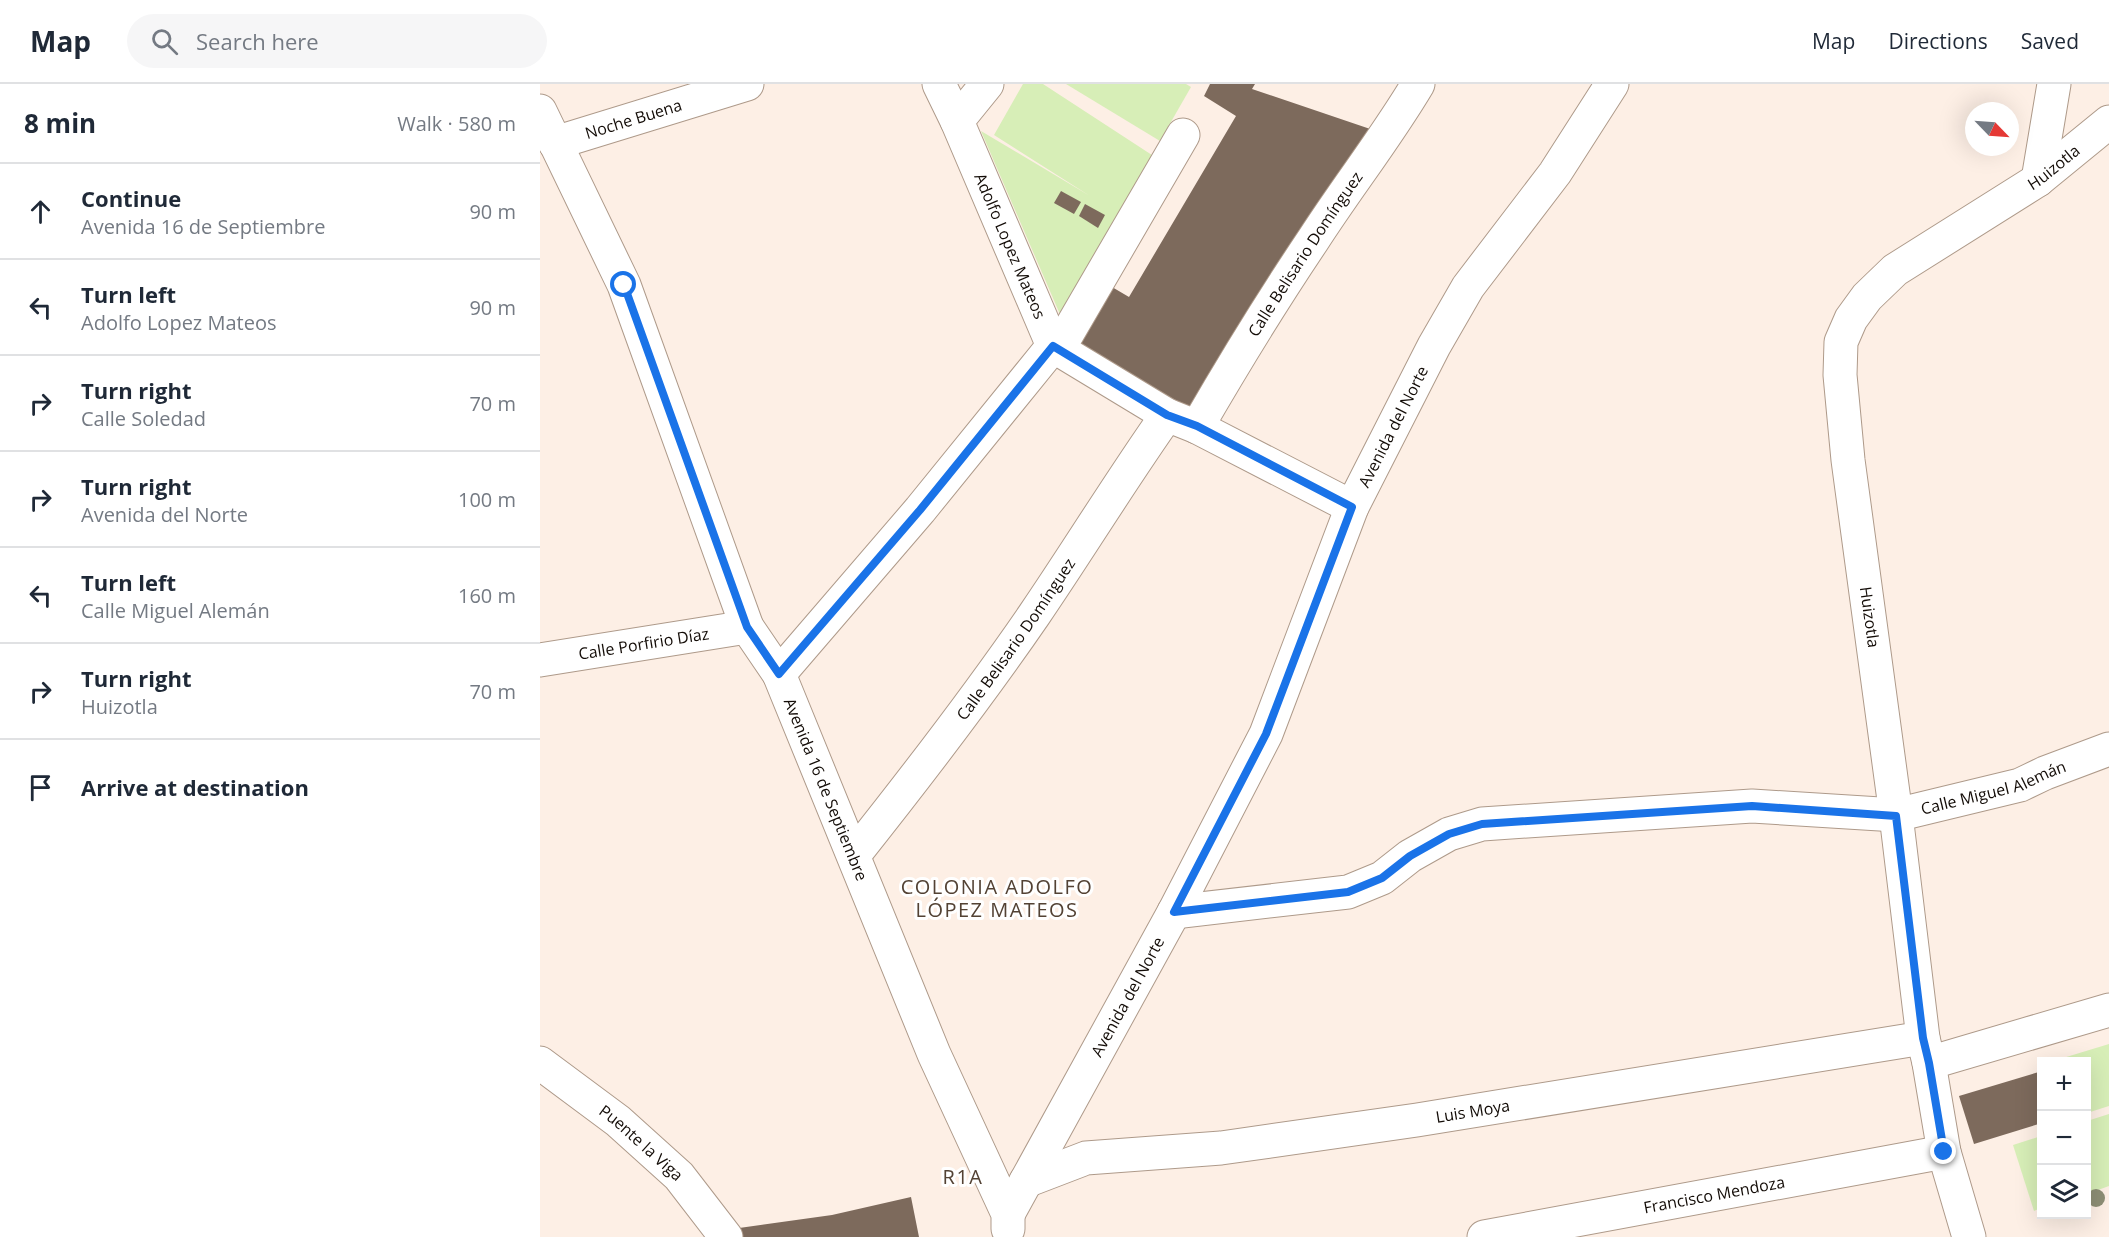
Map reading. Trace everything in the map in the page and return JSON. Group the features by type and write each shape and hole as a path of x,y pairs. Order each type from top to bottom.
{"street":[{"name":"Noche Buena","path":"555,143 747,84"},
{"name":"Adolfo Lopez Mateos","path":"939,84 1053,346"},
{"path":"957,122 987,84"},
{"name":"Calle Belisario Domínguez","path":"1197,426 1296,265 1393,126 1418,84"},
{"name":"Avenida del Norte","path":"1008,1226 1026,1181 1174,912 1266,734 1352,507 1434,346 1468,287 1555,173 1612,84"},
{"path":"2038,180 2054,84"},
{"name":"Avenida 16 de Septiembre","path":"540,111 624,285 747,627 779,674 934,1054 1008,1226"},
{"name":"Huizotla","path":"1969,1237 1944,1152 1926,1051 1848,460 1840,375 1841,342 1851,319 1867,297 1895,270 2038,180 2109,122"},
{"path":"779,674 920,510 1053,346 1066,336 1183,135"},
{"path":"1053,346 1167,415 1197,426 1352,507"},
{"name":"Calle Belisario Domínguez","path":"854,855 945,739 1034,615 1167,415"},
{"name":"Calle Porfirio Díaz","path":"540,660 747,627"},
{"name":"Calle Miguel Alemán","path":"1174,912 1348,892 1382,878 1410,856 1449,834 1482,824 1752,806 1896,816 2020,785 2045,772 2109,749"},
{"name":"Luis Moya","path":"1026,1181 1086,1158 1221,1148 1926,1051 2109,1010"},
{"name":"Puente la Viga","path":"540,1063 618,1121 679,1176 726,1237"},
{"name":"Francisco Mendoza","path":"1484,1237 1944,1152"}],"green space":[{"path":"1023,84 1043,84 1155,157 1062,319 981,131 1090,196 994,135"},
{"path":"1066,84 1186,84 1191,87 1160,141"},
{"path":"2109,1044 2109,1106 2091,1112 2091,1057 2066,1057"},
{"path":"2109,1114 2109,1186 2091,1193 2091,1165 2091,1120"},
{"path":"2037,1137 2037,1210 2034,1211 2013,1145"}],"building":[{"path":"1210,84 1255,84 1252,89 1382,133 1194,421 1070,340 1112,287 1129,297 1236,116 1204,96"},
{"path":"1061,191 1081,202 1074,214 1054,203"},
{"path":"1085,204 1105,215 1098,228 1079,216"},
{"path":"2037,1073 2037,1125 1974,1144 1959,1096"},
{"path":"911,1197 919,1237 737,1237 732,1229 832,1215"}],"district":[{"name":"COLONIA ADOLFO LÓPEZ MATEOS","path":"997,898"},
{"name":"R1A","path":"963,1177"}],"route":[{"path":"624,285 747,627 779,674 920,510 1053,346 1167,415 1197,426 1352,507 1266,734 1174,912 1348,892 1382,878 1410,856 1449,834 1482,824 1752,806 1896,816 1923,1038 1944,1152"}]}
